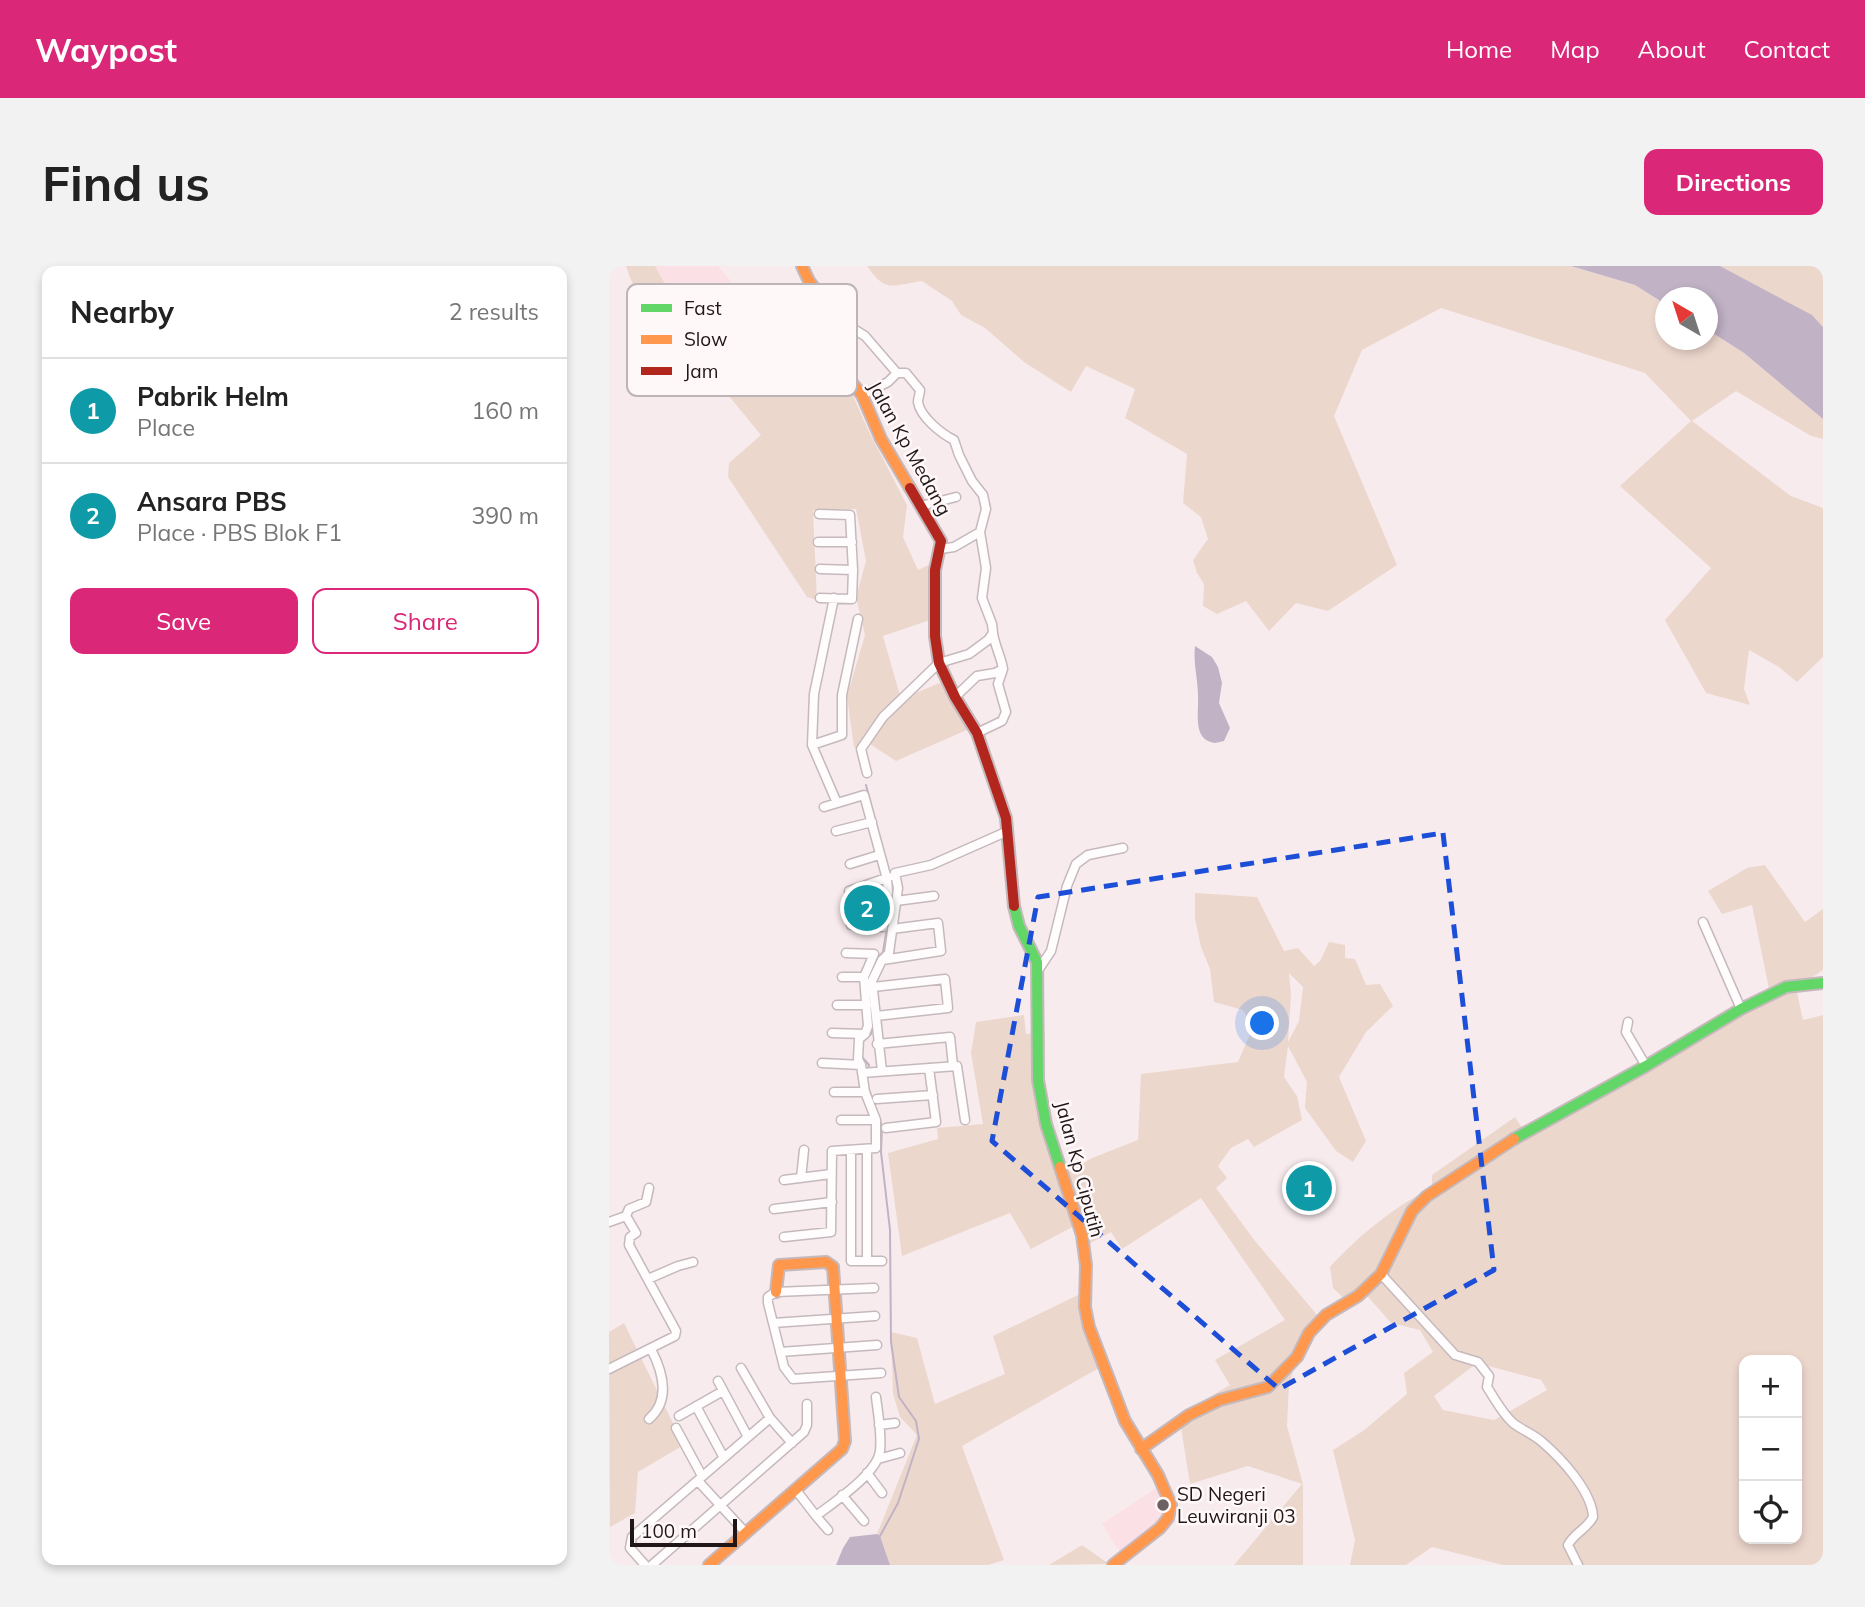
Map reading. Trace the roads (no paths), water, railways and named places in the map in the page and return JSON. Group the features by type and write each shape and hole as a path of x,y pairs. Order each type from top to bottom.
{"street":[{"path":"802,266 811,284"},
{"path":"857,331 865,336 897,373"},
{"path":"862,395 888,382 897,373 906,373 920,390 918,402 922,411 943,435 954,440 967,472 982,495 986,509 980,533 986,568 982,598 992,624 996,650 1001,657 1003,668 998,684 1006,712 1002,721 977,733"},
{"name":"Jalan Kp Medang","path":"857,388 881,439 939,537 940,549"},
{"path":"921,506 956,497"},
{"path":"819,514 850,514 853,570 852,599 820,598"},
{"path":"940,549 954,547 980,533"},
{"path":"818,542 852,542"},
{"name":"Jalan Kp Ciputih","path":"940,549 935,570 935,636 939,663 977,733 1008,831 1016,916 1037,962 1035,1012 1038,1080 1046,1124 1081,1236 1086,1265 1085,1307 1089,1327 1125,1420 1158,1475 1171,1506 1168,1518 1113,1565"},
{"path":"820,569 853,570"},
{"path":"834,598 814,694 812,746 837,803"},
{"path":"812,746 842,735 842,695 858,619"},
{"path":"867,773 861,748 883,717 939,663 969,654 993,634"},
{"path":"955,696 977,676 995,673 1003,668"},
{"path":"784,1237 831,1233 832,1151 876,1148 876,1120 865,1092 865,1070 858,1059 859,1039 868,1026 864,977 878,957 889,953 891,902 873,822 864,795 824,807"},
{"path":"836,831 873,822"},
{"path":"849,891 887,879 895,873 931,865 1008,831"},
{"path":"1037,972 1051,951 1067,887 1076,864 1088,855 1123,848"},
{"path":"850,864 879,855"},
{"path":"891,902 898,888 895,873"},
{"path":"852,903 891,902 934,896"},
{"path":"1703,922 1741,1009"},
{"path":"846,953 878,957 941,951 938,923 888,928 851,925"},
{"path":"878,957 872,981 882,1071"},
{"path":"842,977 864,977"},
{"path":"873,988 945,979 948,1008 876,1016"},
{"path":"1141,1449 1189,1415 1220,1400 1268,1387 1290,1366 1309,1333 1326,1315 1358,1296 1381,1274 1412,1211 1427,1196 1484,1157 1741,1009 1786,987 1823,983"},
{"path":"837,1005 867,1005"},
{"path":"1628,1022 1626,1032 1646,1066"},
{"path":"832,1033 865,1034"},
{"path":"877,1044 950,1037 953,1066"},
{"path":"823,1063 882,1071 957,1066 965,1120"},
{"path":"886,1128 936,1122 929,1068"},
{"path":"834,1092 865,1092"},
{"path":"877,1099 933,1095"},
{"path":"841,1120 876,1120"},
{"path":"801,1178 804,1150"},
{"path":"851,1150 852,1261 882,1261"},
{"path":"867,1150 867,1261"},
{"path":"784,1180 831,1174"},
{"path":"609,1222 626,1216 629,1209 646,1202 649,1188"},
{"path":"773,1209 831,1202"},
{"path":"609,1369 675,1336 675,1331 629,1245 630,1237 636,1233 626,1216"},
{"path":"648,1279 693,1262"},
{"path":"709,1565 842,1449 845,1441 833,1267 825,1262 779,1265 776,1292"},
{"path":"1381,1274 1455,1355 1478,1362 1489,1376 1487,1387 1506,1416 1515,1425 1539,1439 1566,1465 1588,1497 1593,1517 1589,1525 1571,1538 1568,1545 1579,1565"},
{"path":"874,1288 776,1292 768,1297 779,1352 784,1367 793,1379 881,1373"},
{"path":"773,1324 875,1316"},
{"path":"779,1352 877,1345"},
{"path":"649,1419 660,1407 663,1383 658,1362 651,1349"},
{"path":"741,1368 770,1418 792,1443"},
{"path":"718,1381 748,1437"},
{"path":"679,1416 723,1391"},
{"path":"816,1516 867,1473 878,1459 881,1448 876,1396"},
{"path":"652,1565 804,1432 807,1425 807,1404"},
{"path":"697,1406 724,1458"},
{"path":"645,1565 630,1548 632,1537 770,1418"},
{"path":"879,1425 895,1423"},
{"path":"676,1428 700,1478 745,1532"},
{"path":"878,1459 899,1454"},
{"path":"867,1473 882,1493"},
{"path":"796,1490 828,1530"},
{"path":"842,1495 864,1521"}],"waterway":[{"path":"866,785 893,890 883,952 868,979"},
{"path":"863,1041 871,1034 872,1012"},
{"path":"862,1057 869,1065 868,1069"},
{"path":"868,1088 873,1100"},
{"path":"876,1109 882,1127 881,1152 890,1230 891,1342 899,1397 916,1421 919,1439 898,1503 880,1536"}],"place":[{"name":"Ansara PBS","path":"867,908"},
{"name":"Pabrik Helm","path":"1309,1188"},
{"name":"SD Negeri Leuwiranji 03","path":"1163,1505"}]}
